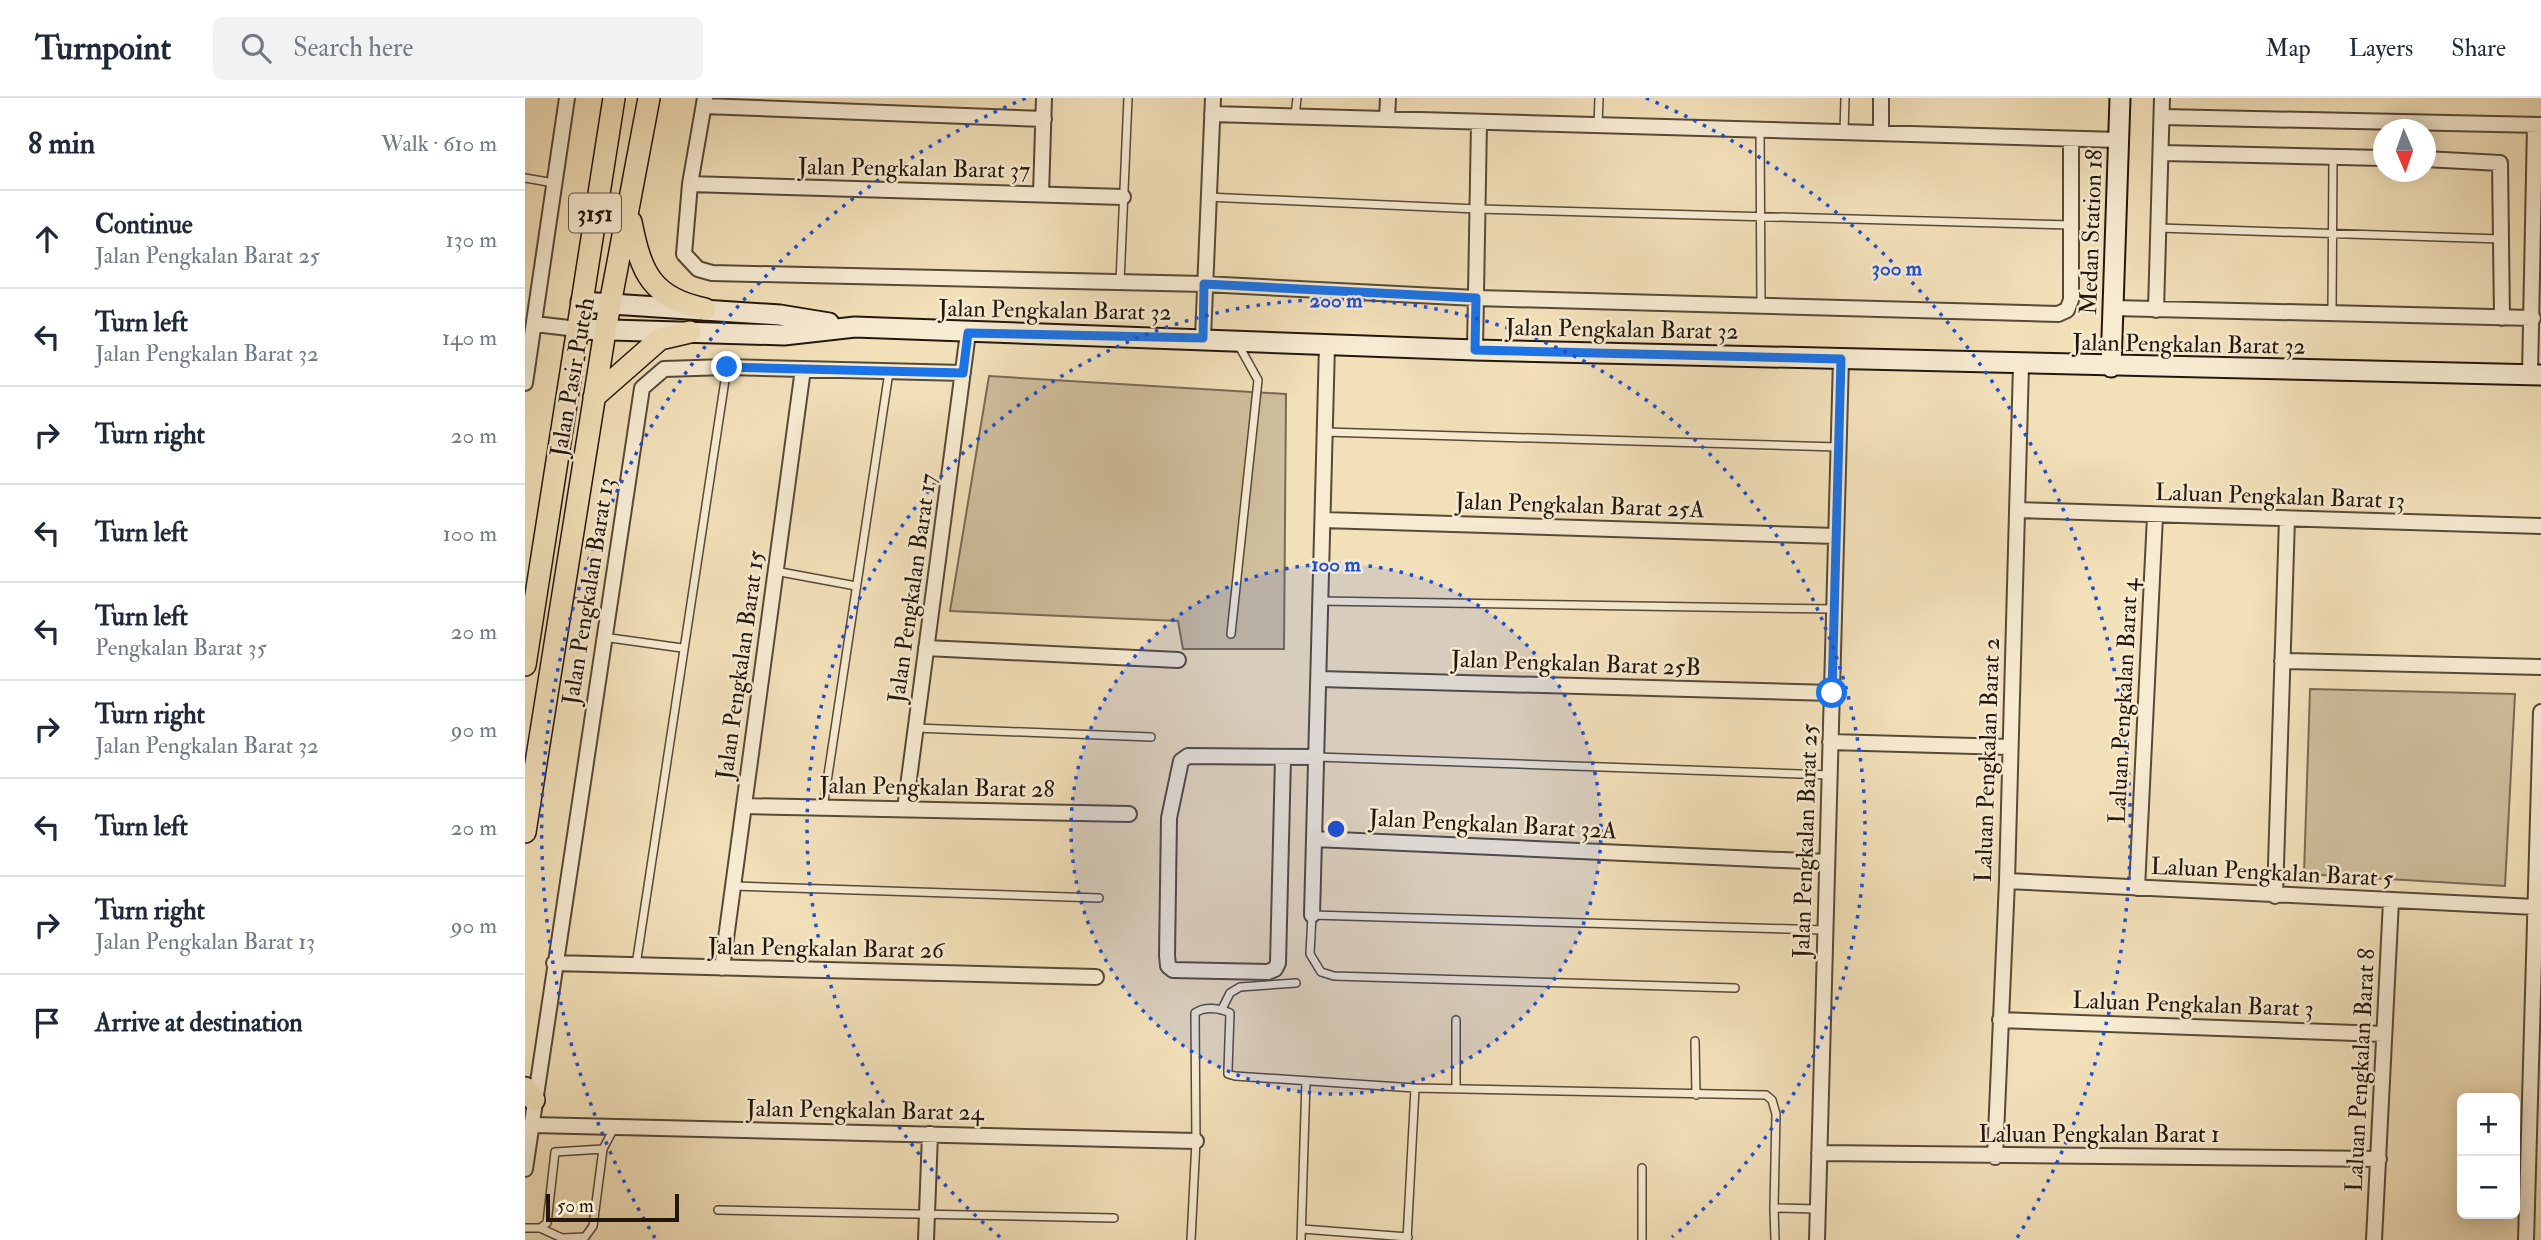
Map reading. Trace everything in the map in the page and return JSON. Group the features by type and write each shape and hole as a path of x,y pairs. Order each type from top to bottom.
{"main road":[{"name":"Jalan Pasir Puteh","path":"526,653 614,98"},
{"name":"Jalan Pasir Puteh","path":"525,832 605,331 649,98"},
{"path":"629,213 639,258 655,288 681,304 705,309"},
{"path":"594,397 660,340 690,332"}],"street":[{"path":"525,383 530,324 567,98"},
{"name":"Jalan Pengkalan Barat 37","path":"691,184 1041,194 1044,98"},
{"path":"1203,338 1213,98"},
{"path":"1387,119 1388,98"},
{"path":"1881,98 1881,133"},
{"name":"Medan Station 18","path":"2111,367 2120,98"},
{"path":"2156,310 2162,98"},
{"path":"1044,119 704,102 691,184 684,254 698,269 712,273 1204,284 1476,298 2059,313 2067,310 2071,300 2071,139"},
{"path":"1212,114 2119,140"},
{"path":"2162,117 2538,125 2533,318 2536,375"},
{"path":"1475,350 1479,122"},
{"path":"2162,153 2373,158"},
{"path":"2436,160 2500,163 2502,318"},
{"path":"1041,194 1122,197"},
{"path":"581,302 780,315 855,327"},
{"path":"2113,308 2533,318"},
{"path":"530,324 577,329"},
{"name":"Jalan Pengkalan Barat 32","path":"577,329 783,335 855,327 1475,350 2021,365 2536,375"},
{"name":"Jalan Pengkalan Barat 17","path":"905,809 968,333"},
{"path":"1312,915 1327,345"},
{"name":"Jalan Pengkalan Barat 25","path":"1817,1240 1841,359"},
{"name":"Laluan Pengkalan Barat 2","path":"1995,1157 2007,881 2021,365"},
{"name":"Jalan Pengkalan Barat 13","path":"525,1169 533,1125 530,1094 554,963 642,388 664,369 727,367 963,373"},
{"name":"Jalan Pengkalan Barat 15","path":"722,968 803,369"},
{"name":"Laluan Pengkalan Barat 13","path":"2017,510 2541,526"},
{"name":"Laluan Pengkalan Barat 4","path":"2137,888 2155,516"},
{"path":"2275,896 2287,519"},
{"name":"Jalan Pengkalan Barat 25A","path":"1323,520 1836,536"},
{"path":"926,648 1178,660"},
{"path":"2282,661 2541,667"},
{"name":"Jalan Pengkalan Barat 25B","path":"1319,679 1832,693"},
{"path":"2526,1240 2541,712"},
{"path":"1831,742 2010,747"},
{"path":"1283,758 1275,969 1268,972 1173,970 1168,966 1167,955 1169,818 1177,768 1188,756 1317,757"},
{"name":"Jalan Pengkalan Barat 28","path":"744,806 1129,814"},
{"name":"Jalan Pengkalan Barat 32A","path":"1315,839 1827,862"},
{"name":"Laluan Pengkalan Barat 5","path":"2007,881 2535,907"},
{"name":"Laluan Pengkalan Barat 8","path":"2374,1240 2391,901"},
{"name":"Jalan Pengkalan Barat 26","path":"554,963 1096,977"},
{"name":"Laluan Pengkalan Barat 3","path":"2000,1020 2384,1034"},
{"name":"Jalan Pengkalan Barat 24","path":"533,1125 1196,1140"},
{"path":"926,1240 930,1134"},
{"name":"Laluan Pengkalan Barat 1","path":"1819,1153 1995,1157 2379,1159"}],"lane":[{"path":"1121,283 1122,197 1128,98"},
{"path":"1295,117 1297,98"},
{"path":"1598,125 1599,98"},
{"path":"1844,132 1845,98"},
{"path":"1760,130 1761,305"},
{"path":"2332,314 2333,157"},
{"path":"525,178 554,183"},
{"path":"1207,197 1477,209 2071,225"},
{"path":"2159,228 2502,239"},
{"path":"1231,634 1258,380 1236,341"},
{"path":"636,965 682,648 727,367"},
{"path":"823,807 889,372"},
{"path":"1325,432 1838,447"},
{"path":"775,571 856,586"},
{"path":"1321,601 1834,608"},
{"path":"603,637 682,648"},
{"path":"916,728 1151,737"},
{"path":"1317,757 1830,775"},
{"path":"733,886 1099,898"},
{"path":"1735,988 1335,976 1321,972 1310,954 1312,915 1825,930"},
{"path":"1222,1009 1230,993 1240,987 1296,983"},
{"path":"1191,1240 1196,1140 1195,1013 1203,1009 1222,1009 1230,1013 1228,1074 1415,1088 1770,1097 1776,1114 1775,1240"},
{"path":"1456,1089 1457,1020"},
{"path":"1695,1041 1696,1095"},
{"path":"1301,1240 1306,1081"},
{"path":"1302,1229 1408,1238 1415,1088"},
{"path":"525,1228 540,1227 562,1238 585,1237 593,1226 603,1149 614,1127"},
{"path":"540,1227 549,1219 555,1152 603,1149"},
{"path":"1642,1168 1642,1240"},
{"path":"1774,1208 1818,1209"},
{"path":"718,1210 1114,1218"}],"shaded area":[{"path":"989,376 1286,394 1284,649 1183,649 1178,621 950,611"},
{"path":"2310,689 2515,694 2505,886 2304,874"}],"route":[{"path":"727,367 963,373 968,333 1203,338 1204,284 1476,298 1475,350 1841,359 1832,693"}]}
